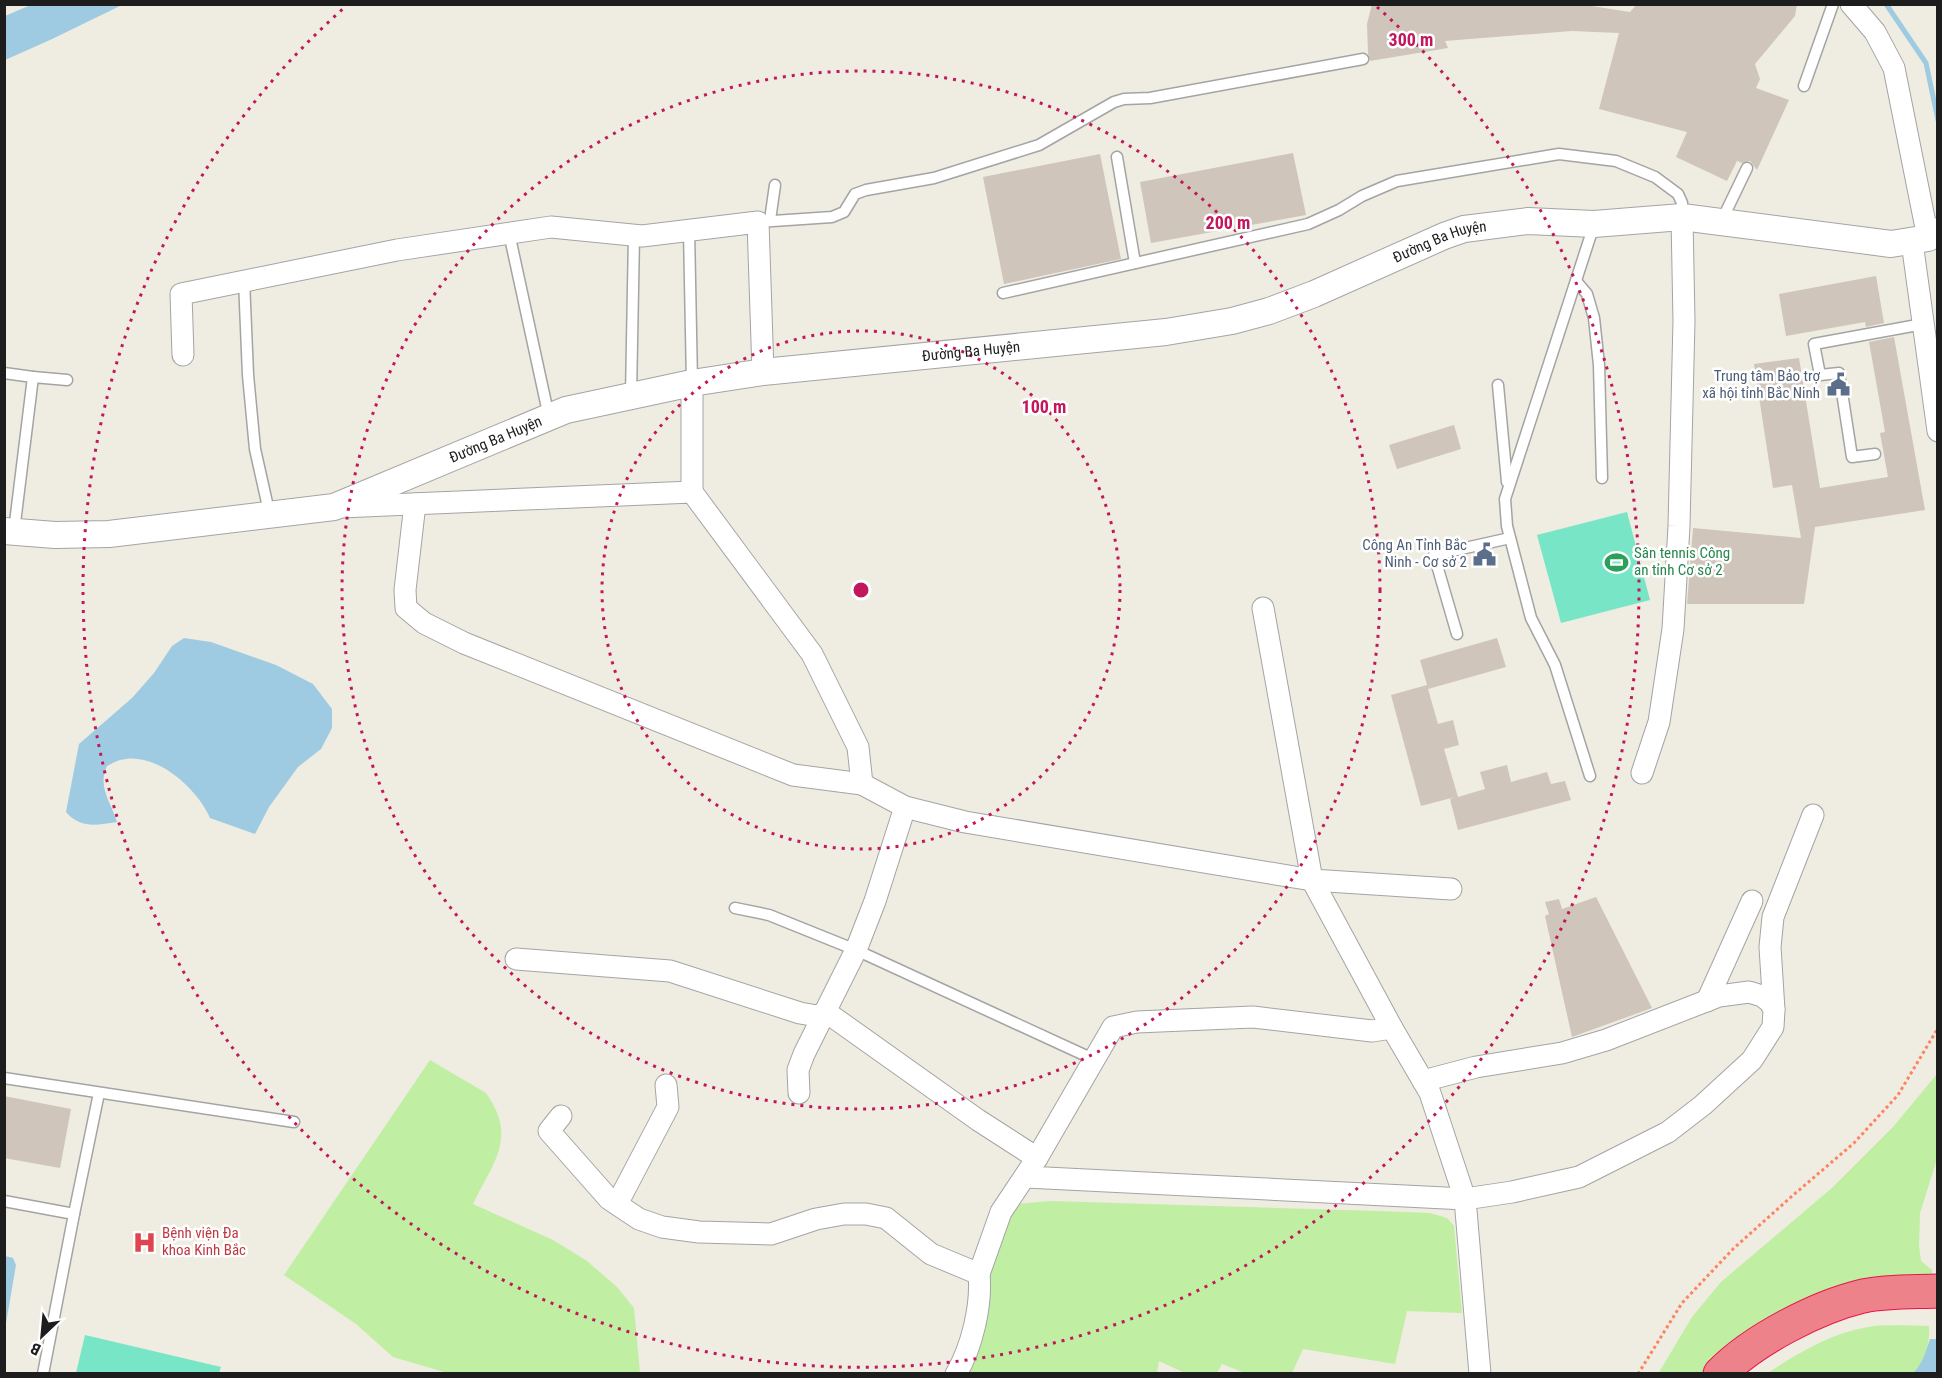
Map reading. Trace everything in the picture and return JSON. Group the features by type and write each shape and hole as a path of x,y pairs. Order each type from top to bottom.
{"highway":[{"path":"1720,1374 1751,1348 1791,1325 1836,1306 1863,1296 1938,1291"},
{"path":"1749,1374 1767,1359 1792,1344 1834,1327 1886,1315 1938,1314"}],"street":[{"path":"1851,4 1875,32 1894,68 1926,237 1923,324 1938,430"},
{"path":"1642,774 1659,722 1673,629 1679,526 1683,344 1682,217"},
{"name":"Đường Ba Huyện","path":"9,531 55,535 108,534 334,507 566,410 692,383 763,372 1166,332 1232,321 1293,303 1464,229 1528,221 1594,224 1682,217 1891,244 1926,237"},
{"path":"183,355 181,294 397,250 551,227 642,236 764,221 763,372"},
{"path":"692,383 692,492 812,654 858,747 862,784"},
{"path":"334,507 692,492"},
{"path":"415,504 405,590 406,608 424,623 464,643 794,775 862,784 905,807 965,822 1312,880 1451,889"},
{"path":"1263,608 1312,880 1430,1093 1465,1199 1480,1374"},
{"path":"798,1093 798,1070 856,950 875,901 905,807"},
{"path":"1026,1177 1465,1199 1512,1192 1579,1177 1668,1132 1703,1105 1752,1060 1773,1027 1770,947 1773,917 1813,815"},
{"path":"1707,1000 1752,901"},
{"path":"516,959 670,971 809,1016 822,1015 826,1012"},
{"path":"1423,1081 1476,1066 1562,1053 1606,1040 1719,996 1749,992 1762,996 1770,1002 1774,1010"},
{"path":"826,1012 978,1120 1037,1158"},
{"path":"956,1374 962,1364 976,1319 980,1298 979,1274 1001,1212 1026,1177 1113,1027 1137,1022 1253,1017 1372,1031 1392,1028"},
{"path":"617,1204 669,1107 666,1085"},
{"path":"561,1116 549,1131 609,1198 639,1220 662,1227 724,1234 771,1234 816,1219 843,1214 866,1214 886,1218 932,1254 979,1274"}],"lane":[{"path":"1804,86 1833,4"},
{"path":"775,186 764,221 832,217 844,212 855,194 952,173 1039,145 1114,102 1124,99 1150,98 1363,59"},
{"path":"1003,293 1308,224 1397,181 1559,153 1616,161 1655,177 1678,194 1682,203 1682,217"},
{"path":"1117,157 1135,263"},
{"path":"1721,222 1747,168"},
{"path":"1590,776 1555,665 1531,618 1507,526 1505,499 1594,224"},
{"path":"688,230 692,383"},
{"path":"509,233 549,417"},
{"path":"631,396 634,236"},
{"path":"244,280 248,375 255,449 270,516"},
{"path":"1576,281 1587,294 1594,318 1599,365 1602,478"},
{"path":"1875,454 1852,458 1839,373 1820,375 1814,344 1923,324"},
{"path":"4,373 67,380"},
{"path":"9,531 33,376"},
{"path":"1498,385 1508,488"},
{"path":"1457,633 1434,555 1510,537"},
{"path":"735,908 769,915 856,950 1093,1059"},
{"path":"4,1078 294,1122"},
{"path":"43,1374 99,1093"},
{"path":"4,1201 74,1214"}],"path":[{"path":"1638,1374 1682,1303 1733,1250 1854,1143 1898,1095 1938,1028"}],"green space":[{"path":"1627,512 1650,600 1561,623 1537,535"},
{"path":"430,1060 486,1093 500,1123 499,1150 473,1204 553,1240 587,1261 617,1287 634,1308 640,1373 451,1374 393,1357 356,1324 284,1275"},
{"path":"1937,1074 1937,1159 1920,1213 1919,1246 1921,1261 1932,1270 1932,1284 1704,1373 1658,1374 1692,1317 1721,1282 1833,1187 1893,1127"},
{"path":"1050,1201 1430,1213 1447,1218 1454,1226 1462,1313 1407,1311 1395,1364 1303,1349 1292,1373 1245,1373 1222,1364 1217,1373 1185,1373 1159,1361 1157,1373 964,1374 986,1274 1017,1204"},
{"path":"1929,1326 1926,1352 1921,1364 1913,1373 1767,1374 1815,1345 1841,1334 1868,1327"},
{"path":"85,1335 221,1367 219,1373 76,1373"}],"water":[{"path":"33,4 122,5 5,60 5,16"},
{"path":"184,638 211,642 276,665 313,684 332,709 332,728 321,749 298,767 269,807 255,834 210,818 196,795 174,774 161,766 133,758 112,763 107,766 104,773 104,787 117,822 96,825 77,821 66,812 79,744 132,698 154,673 172,646"},
{"path":"5,1256 13,1258 16,1265 5,1329"},
{"path":"1930,1339 1937,1339 1937,1373 1913,1373 1921,1362"}],"building":[{"path":"1372,4 1579,4 1630,12 1637,4 1797,4 1795,16 1755,64 1760,79 1756,88 1789,100 1757,170 1750,161 1742,163 1737,161 1727,181 1676,157 1687,132 1599,109 1619,33 1572,31 1445,41 1448,48 1370,61 1367,24"},
{"path":"1293,153 1306,215 1151,243 1140,182"},
{"path":"1100,154 1121,259 1004,284 983,177"},
{"path":"1876,276 1884,323 1866,327 1865,322 1786,336 1779,294"},
{"path":"1894,337 1925,510 1815,527 1804,604 1687,604 1693,528 1801,538 1792,485 1773,488 1754,364 1799,358 1820,488 1888,477 1880,433 1885,432 1869,342"},
{"path":"1454,425 1461,449 1397,469 1389,445"},
{"path":"1497,638 1506,667 1428,689 1438,724 1453,720 1459,745 1444,749 1458,797 1485,789 1480,772 1507,765 1511,782 1547,772 1551,784 1565,781 1571,800 1458,830 1450,799 1455,797 1421,806 1391,695 1427,685 1420,660"},
{"path":"1596,897 1652,1008 1572,1037 1545,916 1549,914 1545,902 1559,899 1562,909"},
{"path":"4,1096 71,1109 60,1168 4,1158"}],"waterway":[{"path":"1886,4 1926,63 1938,120"}],"place":[{"name":"Trung tâm Bảo trợ xã hội tỉnh Bắc Ninh","path":"1838,385"},
{"name":"Công An Tỉnh Bắc Ninh - Cơ sở 2","path":"1485,554"},
{"name":"Sân tennis Công an tỉnh Cơ sở 2","path":"1616,562"},
{"name":"Bệnh viện Đa khoa Kinh Bắc","path":"144,1242"}]}
